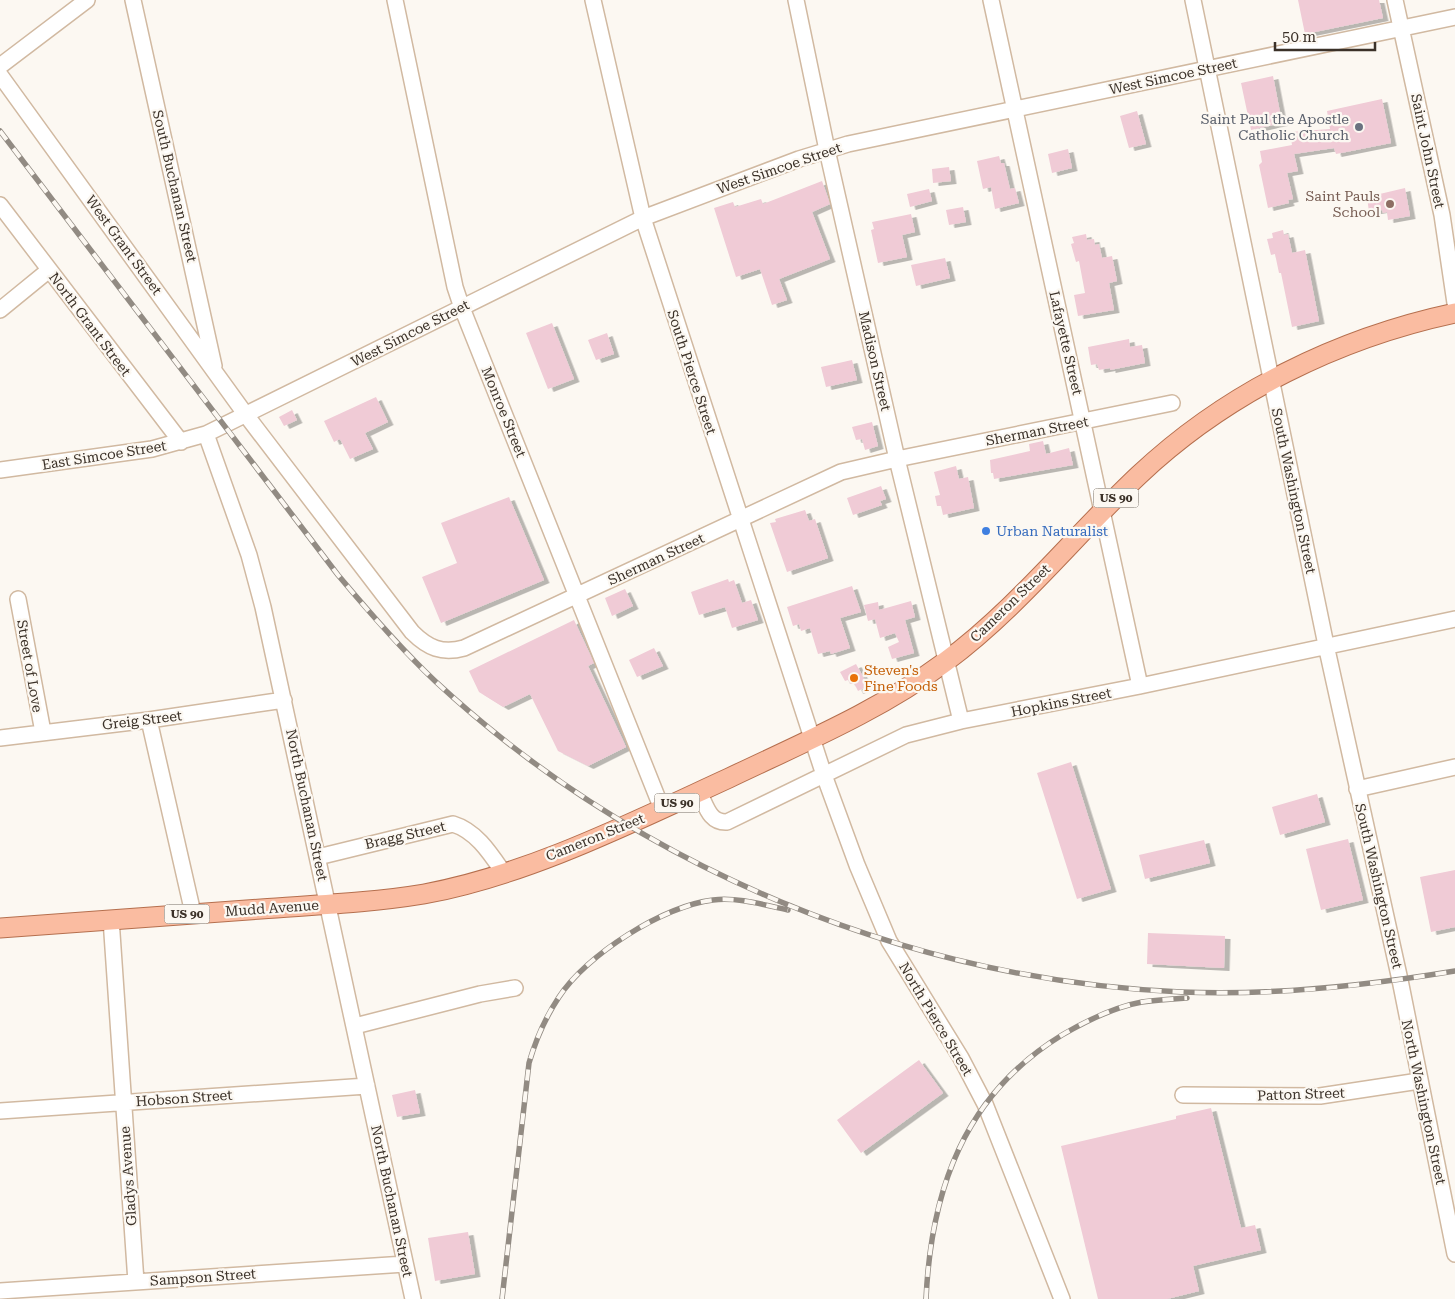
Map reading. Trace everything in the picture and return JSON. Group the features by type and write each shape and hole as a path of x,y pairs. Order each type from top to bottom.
{"main road":[{"name":"Cameron Street","path":"538,860 629,825 812,739 882,703 945,662 1004,611 1141,474 1194,429 1230,405 1328,352 1360,339 1455,313"},
{"name":"Mudd Avenue","path":"0,928 328,904 425,894 538,860"}],"street":[{"path":"0,66 87,0"},
{"name":"South Buchanan Street","path":"133,0 215,372"},
{"name":"Monroe Street","path":"395,0 455,287 662,809"},
{"name":"South Pierce Street","path":"593,0 643,218 812,739"},
{"name":"Madison Street","path":"796,0 827,150 897,459 945,662 961,721"},
{"name":"Lafayette Street","path":"991,0 1140,686"},
{"name":"South Washington Street","path":"1193,0 1326,645 1400,980"},
{"name":"Saint John Street","path":"1396,0 1442,215 1455,303"},
{"name":"West Simcoe Street","path":"206,434 643,218 827,150 1455,17"},
{"name":"West Grant Street","path":"0,75 246,415"},
{"name":"North Grant Street","path":"0,205 181,442"},
{"path":"0,310 49,270"},
{"name":"Sherman Street","path":"246,415 412,632 433,649 448,651 464,648 740,520 827,477 897,459 1172,404"},
{"name":"East Simcoe Street","path":"0,470 143,451 206,434"},
{"name":"North Buchanan Street","path":"206,434 249,555 284,700 413,1299"},
{"name":"Street of Love","path":"18,599 43,732"},
{"name":"Hopkins Street","path":"699,792 712,817 716,821 727,822 906,735 961,721 1140,686 1455,619"},
{"name":"Greig Street","path":"0,738 149,720 284,700"},
{"path":"149,720 193,913"},
{"name":"North Pierce Street","path":"812,739 857,865 889,941 961,1058 985,1104 1062,1299"},
{"path":"1357,789 1455,767"},
{"name":"Bragg Street","path":"318,856 453,824 475,837 503,872"},
{"name":"Gladys Avenue","path":"111,919 136,1282"},
{"name":"North Washington Street","path":"1400,980 1455,1254"},
{"path":"355,1026 480,994 515,988"},
{"name":"Patton Street","path":"1182,1095 1320,1096 1419,1082"},
{"name":"Hobson Street","path":"0,1111 367,1086"},
{"name":"Sampson Street","path":"0,1291 405,1264"}],"building":[{"path":"1298,0 1379,0 1383,18 1305,34"},
{"path":"1273,76 1282,123 1251,130 1241,83"},
{"path":"1382,99 1391,143 1336,154 1334,148 1294,154 1298,171 1287,173 1293,199 1288,200 1289,203 1268,208 1259,165 1262,162 1260,151 1292,145 1290,132 1330,129 1327,111"},
{"path":"1137,111 1146,144 1129,148 1120,116"},
{"path":"1068,149 1072,168 1052,173 1048,154"},
{"path":"999,156 1001,163 1004,163 1010,189 1015,188 1019,203 995,209 991,187 983,189 977,161"},
{"path":"949,167 951,181 933,183 932,169"},
{"path":"822,181 830,204 812,212 830,259 779,279 787,300 772,305 760,269 736,277 714,208 733,202 735,207 761,199 763,204"},
{"path":"1405,188 1410,216 1388,220 1387,212 1383,213 1382,210 1369,212 1367,197"},
{"path":"929,189 932,201 910,207 907,194"},
{"path":"963,207 966,222 949,225 946,210"},
{"path":"911,214 915,232 902,235 907,257 878,263 871,230 874,229 872,222"},
{"path":"1283,230 1284,235 1288,234 1292,253 1305,250 1319,321 1292,327 1281,273 1279,273 1275,254 1271,255 1267,239 1273,238 1272,233"},
{"path":"1086,234 1087,240 1094,239 1095,245 1099,244 1102,258 1112,256 1117,281 1109,283 1114,310 1078,316 1074,295 1085,293 1079,261 1076,262 1071,244 1074,243 1072,237"},
{"path":"945,258 950,278 916,286 911,265"},
{"path":"552,323 574,379 548,389 526,333"},
{"path":"607,333 614,354 596,360 588,340"},
{"path":"1129,339 1130,347 1142,345 1145,363 1110,370 1110,368 1099,370 1097,364 1091,365 1088,347"},
{"path":"852,360 857,380 826,387 821,367"},
{"path":"376,397 388,422 365,433 373,449 350,459 340,439 334,442 324,421"},
{"path":"292,410 297,420 284,426 279,417"},
{"path":"872,422 878,446 865,450 862,439 856,440 852,427"},
{"path":"1043,441 1046,454 1069,448 1073,465 994,479 993,473 991,473 990,460 1030,451 1029,444"},
{"path":"956,466 959,479 968,477 974,508 943,515 941,506 937,506 935,496 940,495 934,472"},
{"path":"881,486 886,499 880,501 882,505 853,515 847,498"},
{"path":"509,497 544,580 441,623 422,577 457,563 441,523"},
{"path":"805,510 809,521 815,519 828,558 787,572 770,523 776,522 775,519"},
{"path":"728,579 729,582 734,580 742,603 751,600 758,620 732,628 725,607 699,615 691,592"},
{"path":"852,586 861,612 840,618 850,648 831,654 830,651 818,654 810,628 801,631 799,624 793,626 787,607"},
{"path":"625,589 633,606 612,616 605,598"},
{"path":"911,601 915,617 905,620 914,653 892,659 888,647 899,642 895,633 880,638 875,619 868,621 864,605 878,602 879,610"},
{"path":"574,620 594,663 588,666 626,747 588,766 558,751 530,694 503,707 479,692 469,671"},
{"path":"654,648 663,666 637,677 629,660"},
{"name":"Steven's Fine Foods","path":"856,664 868,686 858,691 854,683 851,684 848,680 845,681 840,672"},
{"path":"1071,762 1111,889 1077,899 1037,773"},
{"path":"1317,794 1325,822 1280,835 1272,807"},
{"path":"1348,839 1363,900 1321,910 1306,849"},
{"path":"1204,840 1210,863 1145,879 1139,855"},
{"path":"1455,870 1455,927 1431,932 1420,877"},
{"path":"1148,933 1225,936 1224,968 1147,964"},
{"path":"919,1060 943,1093 861,1153 837,1120"},
{"path":"415,1090 420,1113 397,1117 392,1095"},
{"path":"1211,1108 1241,1228 1255,1225 1261,1250 1193,1266 1199,1291 1167,1299 1098,1299 1061,1146 1176,1119 1176,1116"},
{"path":"468,1232 475,1274 435,1281 428,1238"}],"railway":[{"path":"0,131 338,575 397,643 435,681 514,747 598,806 687,858 781,902 878,937 977,964 1079,983 1181,992 1250,993 1318,989 1455,971"},
{"path":"502,1299 529,1063 541,1029 559,997 571,981 606,949 649,922 693,904 722,899 751,902 788,910"},
{"path":"926,1299 929,1259 945,1183 959,1149 977,1116 1000,1086 1028,1059 1062,1035 1090,1020 1132,1004 1187,998"}],"place":[{"name":"Saint Paul the Apostle Catholic Church","path":"1359,127"},
{"name":"Saint Pauls School","path":"1390,204"},
{"name":"Urban Naturalist","path":"986,531"},
{"name":"Steven's Fine Foods","path":"854,678"}]}
